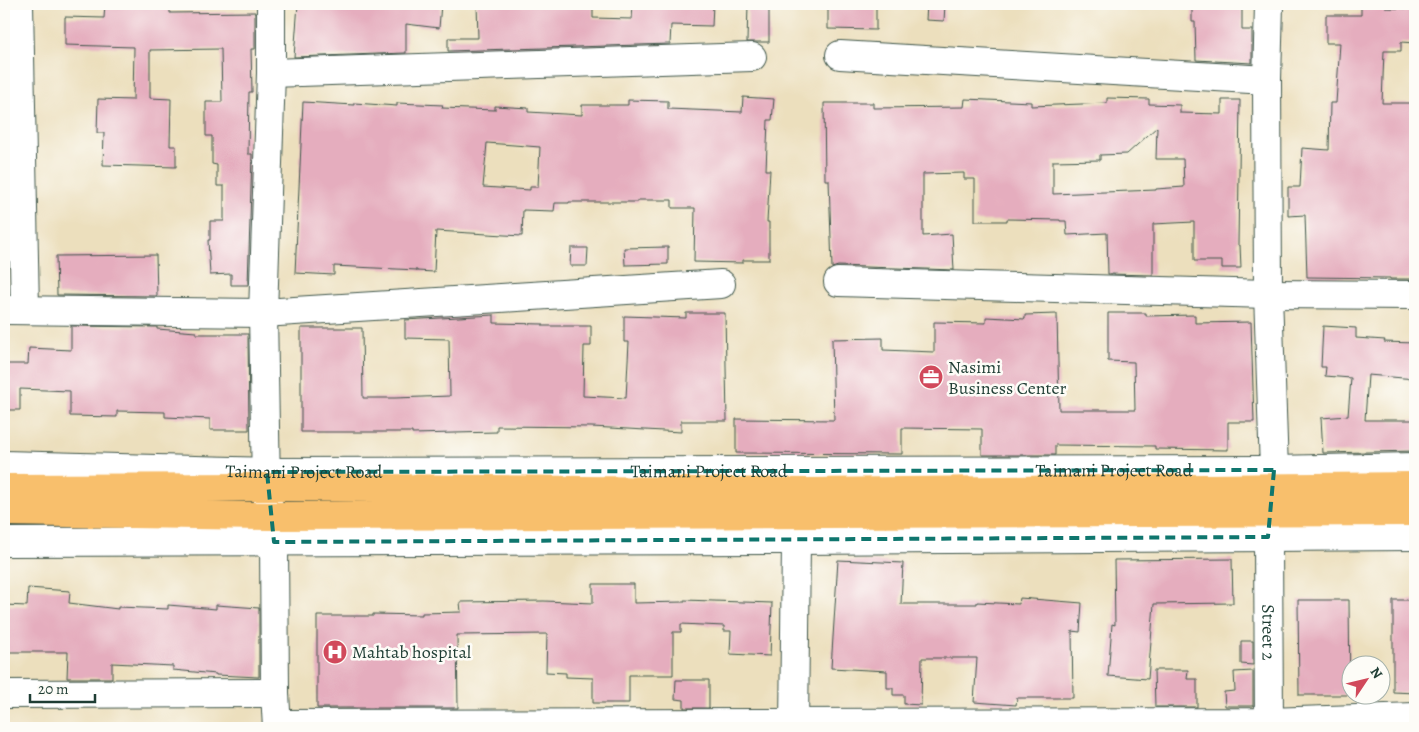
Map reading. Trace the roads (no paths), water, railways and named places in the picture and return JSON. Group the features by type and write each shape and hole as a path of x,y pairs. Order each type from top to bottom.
{"main road":[{"name":"Taimani Project Road","path":"4,488 266,480 1272,502 1415,512"},
{"name":"Taimani Project Road","path":"4,512 270,516 1272,502 1415,486"}],"street":[{"path":"19,4 14,310 263,313 722,284"},
{"path":"271,4 271,73 263,313 266,480 274,542 277,726 1269,725 1415,717"},
{"name":"Street 2","path":"1269,4 1266,80 1272,502 1269,725"},
{"path":"840,55 1266,80"},
{"path":"271,73 752,57"},
{"path":"838,282 1268,294 1415,295"},
{"name":"Taimani Project Road","path":"4,465 266,480"},
{"name":"Taimani Project Road","path":"4,542 796,540 1272,502 1415,467"},
{"name":"Taimani Project Road","path":"1272,502 1415,536"},
{"path":"794,726 796,540"},
{"path":"4,694 275,693"}],"place":[{"name":"Nasimi Business Center","path":"931,377"},
{"name":"Mahtab hospital","path":"335,652"}]}
